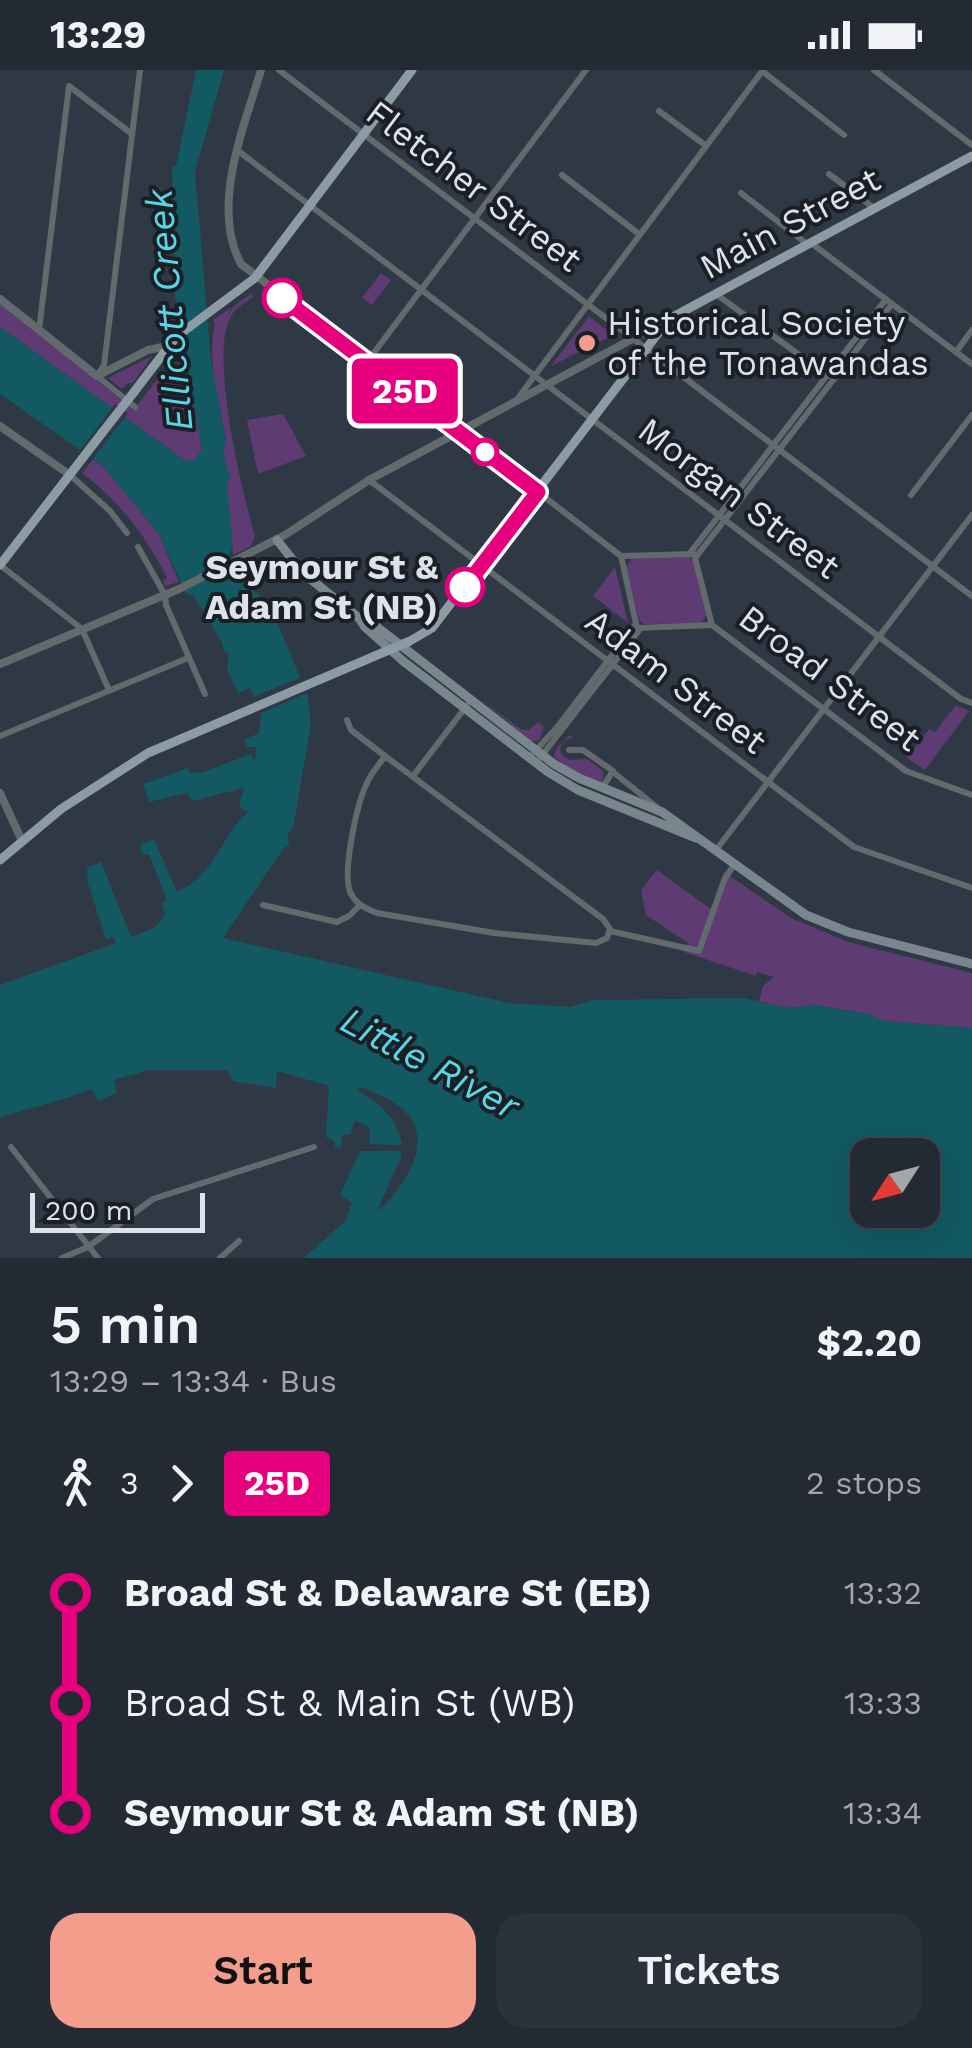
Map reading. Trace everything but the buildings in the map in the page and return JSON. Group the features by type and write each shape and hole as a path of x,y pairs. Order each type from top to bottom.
{"main road":[{"path":"0,565 167,346 255,278 412,70"},
{"name":"Main Street","path":"669,319 972,156"},
{"path":"0,860 120,769 214,723 436,626 669,319"},
{"path":"277,540 299,570 578,790 696,838"},
{"path":"536,756 662,812 792,908 820,922 972,964"}],"street":[{"path":"97,376 104,365 140,70"},
{"path":"261,70 228,182 232,244 241,264 621,556 693,555"},
{"name":"Fletcher Street","path":"279,70 972,596"},
{"path":"368,362 586,70"},
{"path":"518,400 762,70 844,135"},
{"path":"874,70 972,145"},
{"path":"39,330 69,86 132,134"},
{"path":"658,110 705,146"},
{"name":"Morgan Street","path":"237,150 961,699 972,702"},
{"path":"828,174 874,209"},
{"path":"562,176 639,234"},
{"path":"742,194 972,364"},
{"path":"716,294 830,378"},
{"path":"0,299 135,407"},
{"path":"693,555 889,301"},
{"name":"Main Street","path":"0,664 179,589 277,540 369,480 669,319"},
{"path":"956,352 972,330"},
{"path":"97,376 148,350 167,346"},
{"path":"911,495 972,415"},
{"path":"0,426 70,476 110,511 128,533"},
{"name":"Adam Street","path":"369,480 854,848 972,888"},
{"path":"716,851 972,515"},
{"path":"138,547 164,594 205,694"},
{"path":"638,626 712,624 693,555"},
{"path":"621,556 638,626"},
{"path":"0,565 82,630 109,690"},
{"name":"Broad Street","path":"712,624 906,771 972,796"},
{"path":"536,756 638,626"},
{"path":"0,736 188,658"},
{"path":"413,776 468,704"},
{"path":"347,720 350,730 603,919 610,931 700,951 725,878 734,865"},
{"path":"568,750 583,750 662,812"},
{"path":"386,756 362,795 348,867 348,887 360,904 377,913 525,937 600,943 610,931"},
{"path":"602,788 612,771"},
{"path":"0,794 22,841"},
{"path":"263,905 338,922 360,904"},
{"path":"62,1258 88,1247 153,1199 314,1146"},
{"path":"11,1147 98,1258"},
{"path":"220,1258 239,1242"}],"shaded area":[{"path":"381,273 391,280 372,305 362,298"},
{"path":"251,294 253,297 232,314 225,337 230,425 255,536 251,546 233,555 223,449 226,440 213,368 213,320 232,307 226,318 236,304"},
{"path":"0,303 134,410 160,375 189,375 202,450 195,460 187,462 0,327"},
{"path":"589,316 613,335 551,366"},
{"path":"152,356 133,383 122,389 108,378"},
{"path":"283,414 306,456 258,474 247,420"},
{"path":"93,459 159,534 179,582 165,586 163,581 167,578 141,534 108,495 82,473"},
{"path":"688,556 693,560 707,615 701,623 644,624 639,620 626,566 633,558"},
{"path":"615,567 628,623 593,596"},
{"path":"478,697 522,730 529,730 538,722 544,727 540,733 545,729 538,741 531,741"},
{"path":"956,705 969,711 925,770 907,758 929,729 935,732"},
{"path":"569,735 573,738 560,747 562,756 570,760 587,759 604,772 602,782 572,770 554,757 556,749"},
{"path":"657,870 712,910 724,872 791,918 848,942 972,973 972,1028 884,1021 868,1014 816,1005 787,1008 759,1001 763,986 774,977 757,972 756,976 684,952 688,943 646,915 641,890"}],"water":[{"name":"Little River","path":"196,70 224,70 195,172 211,360 226,441 223,450 231,473 227,486 233,546 229,555 248,587 268,601 308,696 311,725 293,828 288,833 289,845 223,938 509,1003 568,1007 596,1000 744,998 787,1008 816,1005 868,1014 884,1021 972,1028 972,1258 304,1258 346,1220 352,1203 340,1195 360,1151 400,1151 402,1155 377,1211 396,1193 411,1168 418,1141 416,1128 404,1111 381,1095 362,1087 356,1089 391,1118 402,1144 369,1144 370,1128 355,1120 350,1135 342,1135 341,1148 335,1147 335,1141 326,1137 329,1086 277,1071 276,1088 233,1081 228,1070 149,1070 114,1080 117,1093 98,1101 92,1089 0,1118 0,985 116,943 114,937 106,939 88,884 87,867 101,862 131,937 154,928 165,915 162,903 167,900 149,854 143,855 140,845 154,839 177,892 211,864 248,812 239,807 244,788 192,801 187,793 149,802 143,784 188,768 190,773 203,772 251,754 255,761 256,747 247,747 245,739 259,733 261,714 250,688 238,693 227,668 229,653 224,651 193,595 186,593 159,534 103,466 0,394 0,327 187,462 202,450 184,318 175,297 172,167 176,166"}],"pier":[{"path":"115,404 128,413 90,463 78,453"},
{"path":"306,675 312,691 254,716 249,699"}],"bus line":[{"name":"25D","path":"282,298 538,492 465,587"}],"place":[{"name":"Historical Society of the Tonawandas","path":"587,343"},
{"name":"Seymour St & Adam St (NB)","path":"465,587"}],"water label":[{"name":"Ellicott Creek","path":"169,310"}]}
